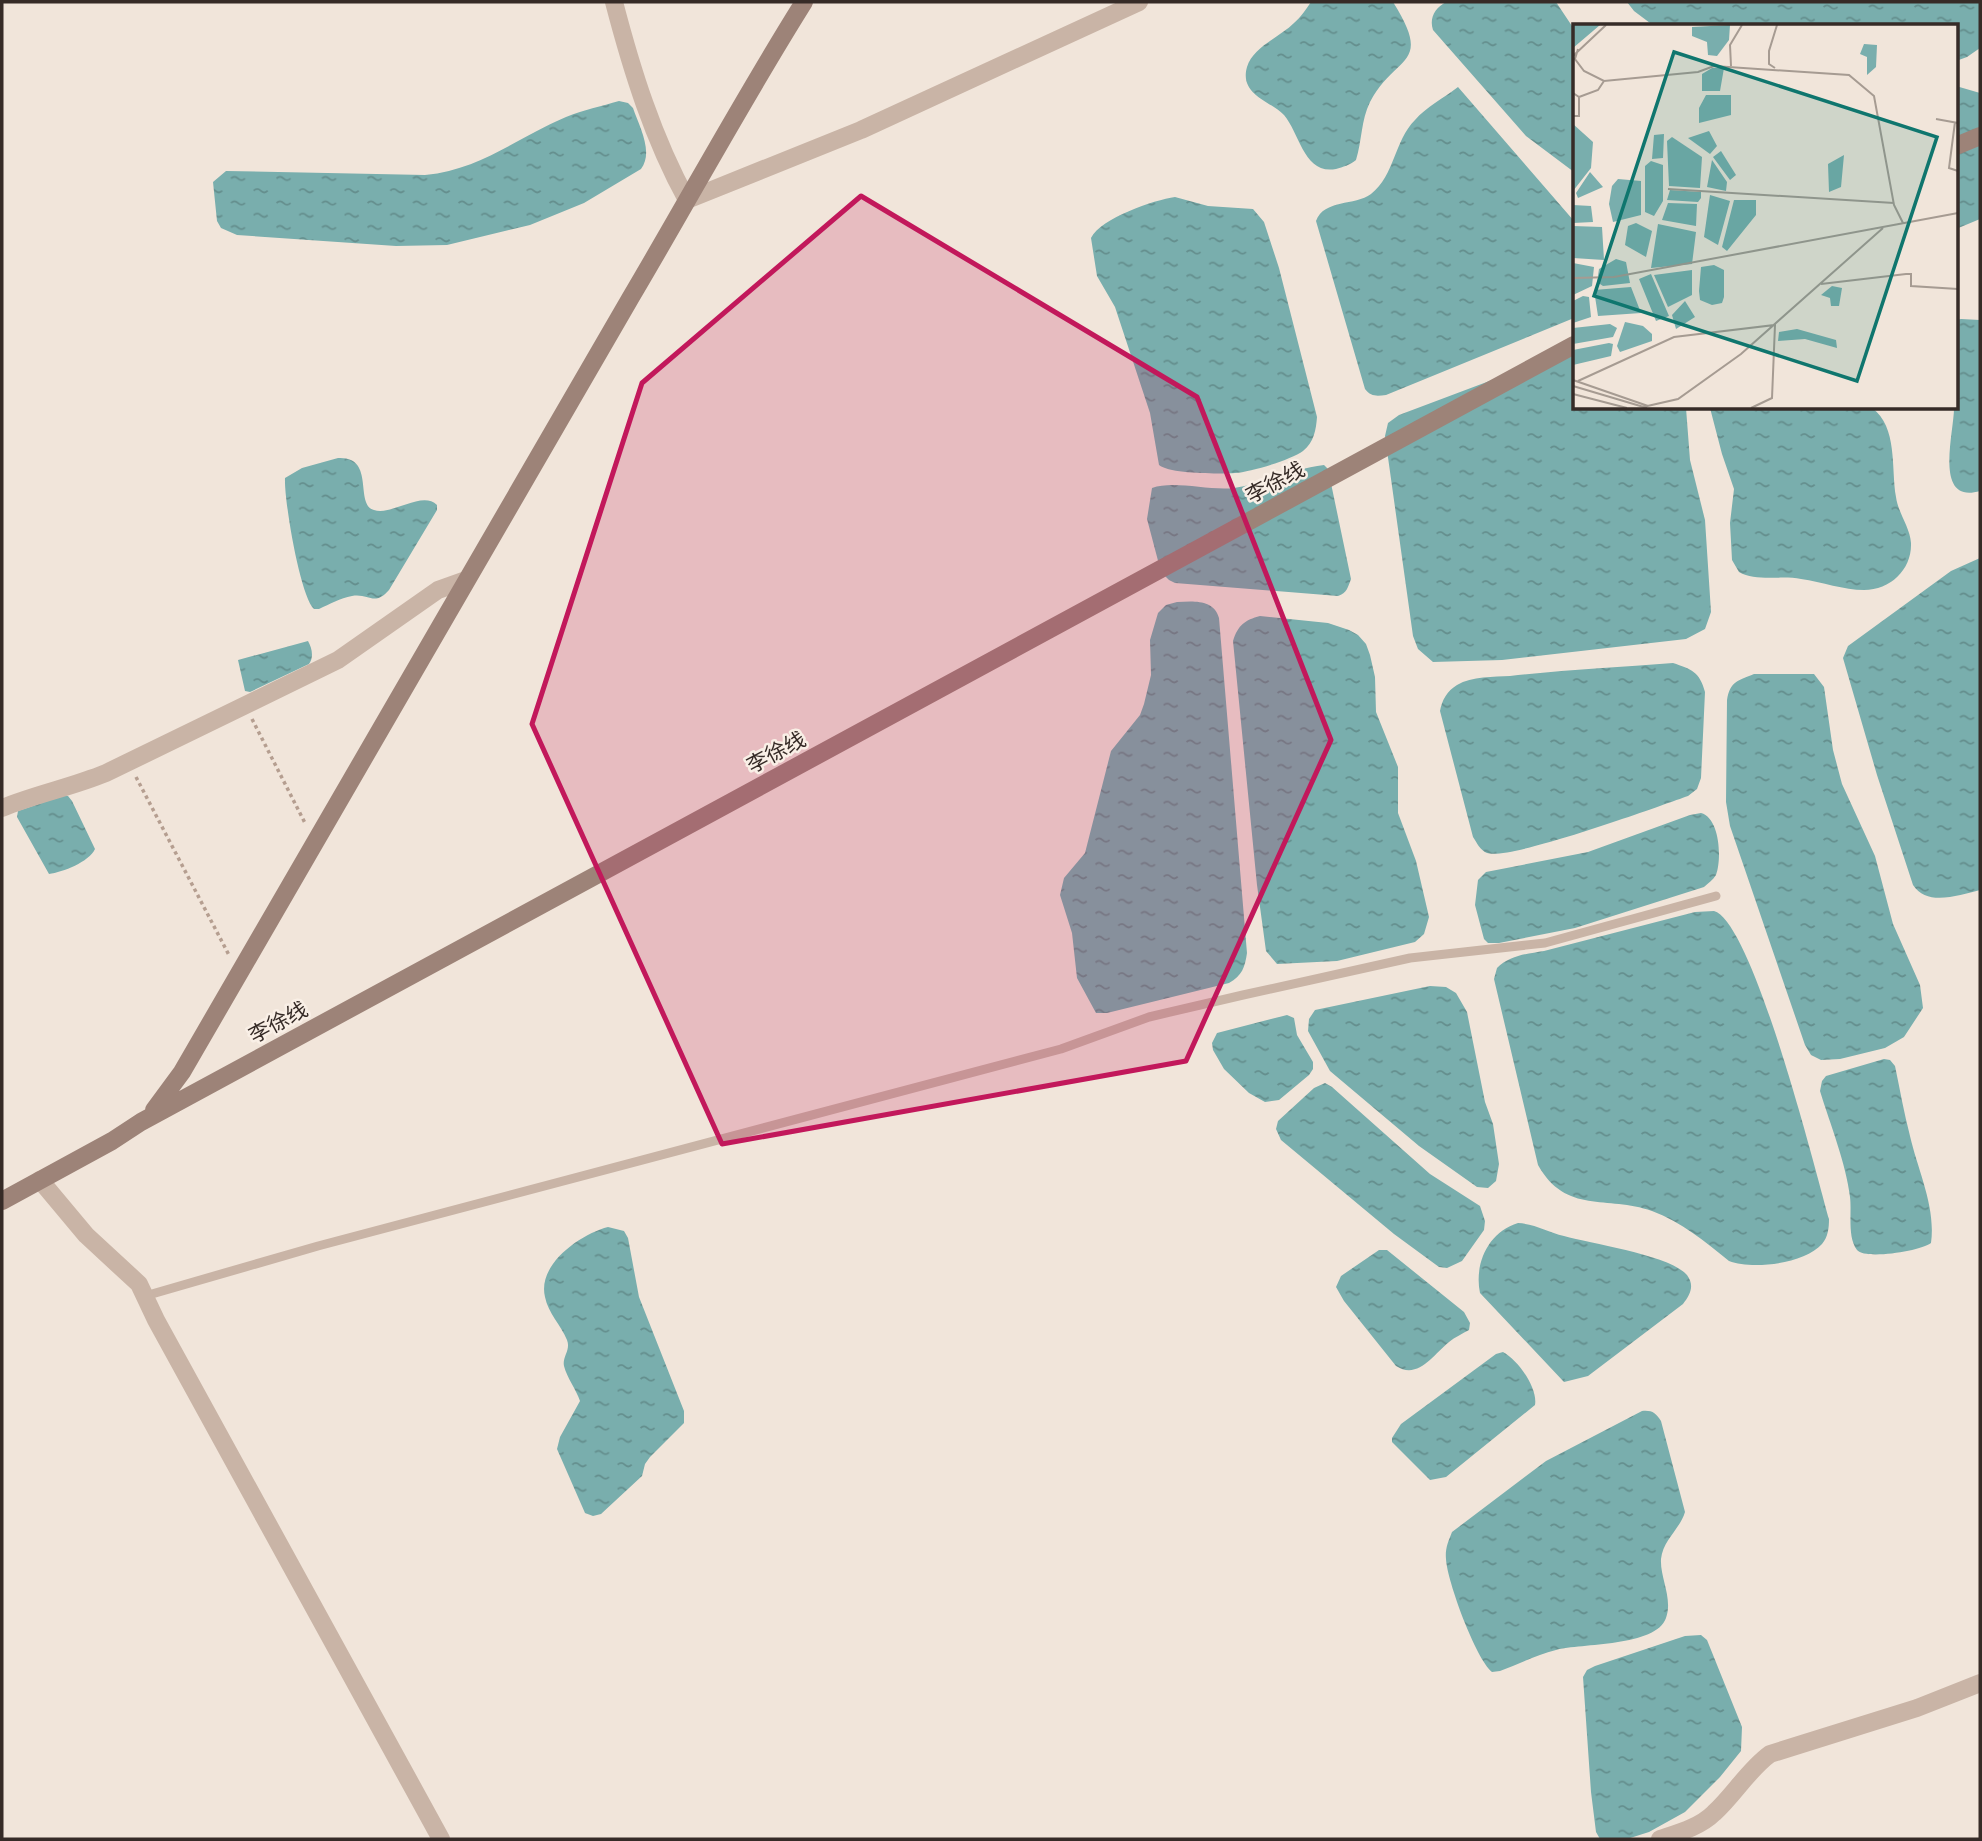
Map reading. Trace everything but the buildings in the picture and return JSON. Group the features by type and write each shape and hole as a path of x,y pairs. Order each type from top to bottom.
{"main road":[{"path":"141,1122 174,1086 723,135 804,2"},
{"path":"1958,145 1980,136"},
{"name":"李徐线","path":"2,1201 141,1122 1573,346"}],"street":[{"path":"614,2 650,120 668,166 687,200 884,120 1139,2"},
{"path":"2,808 32,795 86,781 338,660 438,590 466,580"},
{"path":"40,1180 86,1235 139,1283 441,1839"},
{"path":"1660,1839 1713,1815 1760,1761 1770,1754 1917,1708 1980,1683"}],"lane":[{"path":"145,1296 318,1246 1061,1049 1149,1017 1410,958 1545,943 1716,896"}],"path":[{"path":"245,705 315,842"},
{"path":"128,762 239,974"}],"highlighted area":[{"path":"861,196 1197,397 1331,740 1186,1061 722,1144 532,724 642,383"}],"water":[{"path":"1311,2 1393,2 1410,38 1410,50 1406,58 1370,102 1356,160 1336,169 1325,169 1310,160 1284,115 1252,91 1246,77 1247,67 1255,54 1294,23"},
{"path":"1446,2 1556,2 1573,28 1573,171 1526,136 1433,30 1432,21 1439,7"},
{"path":"1627,2 1980,2 1980,48 1958,60 1958,24 1651,24"},
{"path":"1458,87 1573,220 1573,318 1386,395 1374,395 1365,389 1316,221 1326,209 1364,198 1379,186 1408,128 1424,111"},
{"path":"1958,87 1980,93 1980,219 1958,228"},
{"path":"619,101 628,103 633,108 642,131 646,155 641,169 584,203 530,225 447,245 396,246 237,235 221,228 217,221 213,182 226,171 425,175 445,172 481,160 566,117"},
{"path":"1175,197 1208,206 1253,209 1264,222 1279,268 1317,417 1310,444 1289,458 1235,473 1184,472 1159,465 1150,413 1115,307 1097,276 1091,238 1116,217"},
{"path":"1958,320 1980,320 1980,491 1965,492 1956,487 1949,464 1954,410 1958,410"},
{"path":"1573,343 1573,410 1686,410 1690,460 1705,520 1711,612 1705,629 1686,639 1502,660 1433,662 1418,649 1413,636 1385,436 1388,423 1399,415 1516,371"},
{"path":"1711,410 1874,410 1886,426 1890,437 1897,503 1910,537 1910,552 1904,569 1891,582 1864,590 1794,578 1753,577 1739,572 1732,560 1730,523 1734,489"},
{"path":"338,458 350,459 357,464 361,472 365,499 368,506 374,510 389,510 423,500 437,505 437,510 384,595 375,599 352,596 314,609 298,568 285,478 302,468"},
{"path":"1324,465 1328,469 1351,579 1343,593 1338,596 1175,583 1161,572 1147,519 1152,488 1171,485 1234,488"},
{"path":"1980,558 1980,890 1935,898 1919,892 1913,885 1843,658 1848,646 1951,571"},
{"path":"1177,602 1208,604 1219,618 1247,953 1240,974 1229,983 1107,1013 1096,1013 1077,978 1072,933 1060,895 1064,878 1085,853 1111,751 1140,715 1144,704 1151,675 1150,640 1158,613 1166,605"},
{"path":"1260,616 1328,623 1349,630 1366,644 1375,677 1376,712 1398,767 1398,813 1416,861 1429,917 1424,934 1415,942 1337,961 1277,964 1266,951 1233,641 1243,624"},
{"path":"308,641 312,652 309,664 250,692 245,691 238,660"},
{"path":"1673,663 1694,672 1705,692 1701,778 1697,789 1688,796 1617,821 1523,849 1487,853 1481,848 1473,837 1440,711 1450,690 1463,682 1483,678"},
{"path":"1754,674 1814,674 1824,687 1833,750 1842,784 1875,856 1893,924 1920,985 1923,1008 1904,1037 1885,1048 1840,1059 1821,1060 1811,1055 1805,1045 1730,826 1726,802 1728,694 1736,683"},
{"path":"68,796 72,801 95,849 82,862 49,874 17,817 18,811"},
{"path":"1701,813 1707,816 1716,831 1719,850 1716,875 1704,887 1575,928 1499,943 1488,943 1484,939 1475,905 1478,880 1486,872 1588,852"},
{"path":"1714,911 1730,925 1747,957 1764,1001 1797,1104 1829,1219 1828,1232 1822,1244 1814,1251 1791,1261 1751,1265 1729,1261 1663,1215 1635,1206 1575,1197 1561,1191 1549,1181 1538,1165 1494,979 1497,968 1507,960 1519,956 1695,912"},
{"path":"1430,986 1446,987 1456,993 1467,1012 1485,1102 1493,1124 1499,1164 1496,1181 1488,1188 1477,1187 1419,1146 1330,1071 1308,1031 1309,1019 1315,1010"},
{"path":"1287,1015 1294,1018 1297,1035 1313,1062 1313,1069 1279,1100 1265,1102 1249,1093 1224,1069 1212,1043 1217,1033"},
{"path":"1884,1059 1890,1060 1895,1066 1929,1203 1932,1230 1931,1243 1925,1246 1871,1254 1862,1253 1854,1245 1848,1184 1820,1091 1826,1076"},
{"path":"1325,1083 1430,1174 1480,1206 1485,1221 1484,1230 1462,1261 1447,1268 1439,1267 1394,1234 1281,1140 1276,1129 1278,1121 1314,1088"},
{"path":"1518,1223 1665,1262 1687,1275 1691,1283 1689,1294 1683,1304 1588,1376 1564,1382 1480,1293 1481,1260 1491,1241 1508,1227"},
{"path":"608,1227 624,1231 628,1238 639,1297 684,1411 684,1423 650,1457 642,1476 601,1514 593,1516 585,1513 557,1449 560,1437 580,1401 564,1366 567,1340 547,1303 544,1285 554,1262 563,1252 586,1236"},
{"path":"1379,1250 1387,1250 1464,1312 1470,1323 1469,1330 1451,1340 1418,1368 1404,1370 1396,1366 1336,1287 1341,1276"},
{"path":"1503,1352 1515,1361 1526,1375 1533,1391 1535,1405 1446,1477 1430,1480 1392,1442 1392,1438 1401,1424 1496,1354"},
{"path":"1642,1411 1653,1413 1661,1421 1685,1512 1662,1552 1662,1573 1668,1603 1666,1618 1648,1634 1633,1639 1556,1650 1492,1672 1478,1652 1451,1584 1446,1555 1452,1532 1546,1461"},
{"path":"1701,1635 1707,1640 1742,1727 1741,1751 1720,1777 1685,1812 1649,1832 1627,1839 1600,1839 1596,1832 1591,1792 1583,1677 1587,1670 1595,1666 1685,1636"}]}
